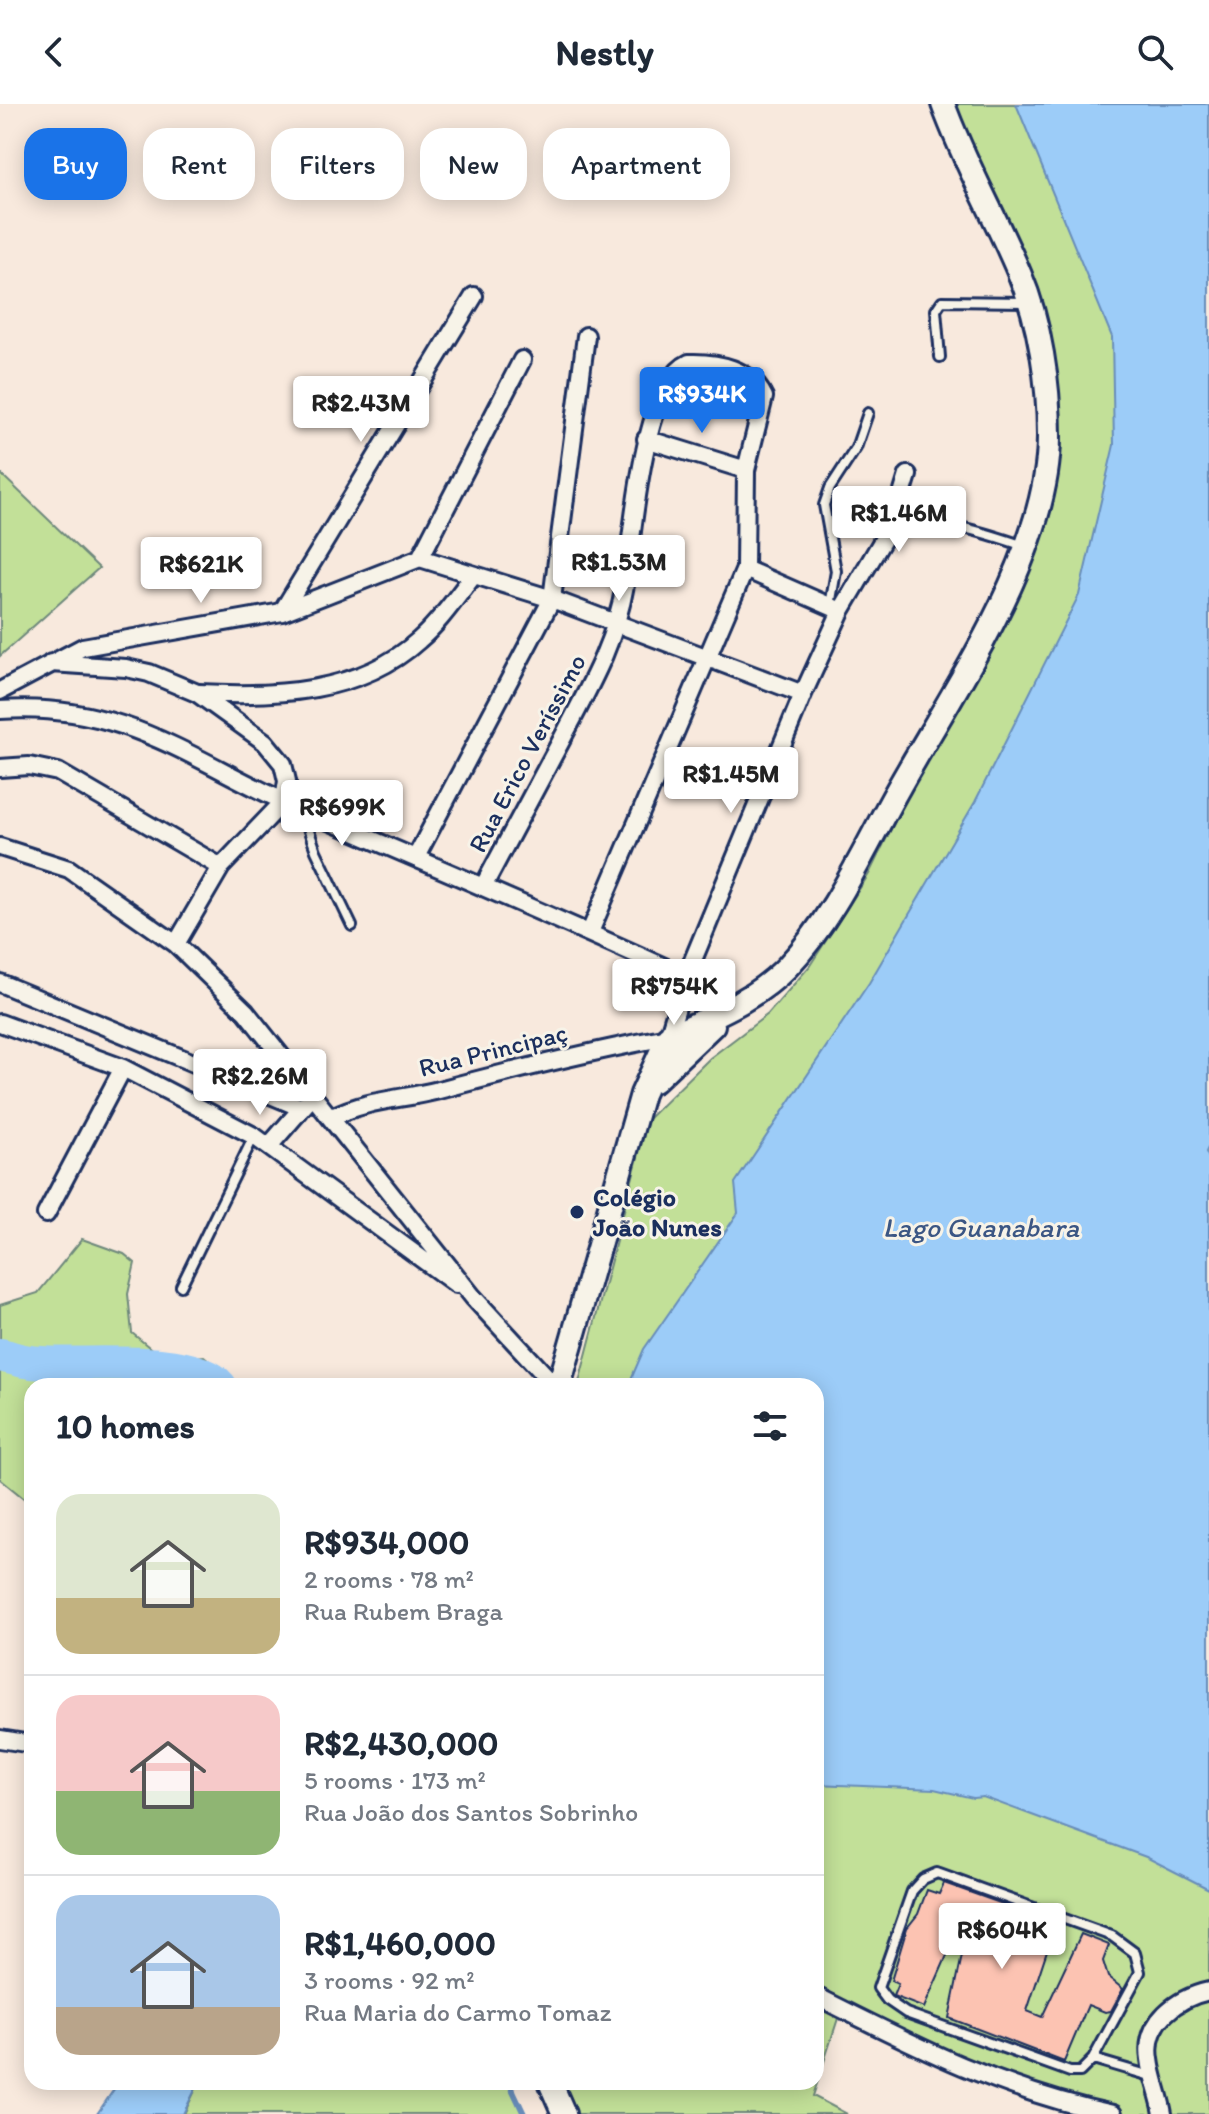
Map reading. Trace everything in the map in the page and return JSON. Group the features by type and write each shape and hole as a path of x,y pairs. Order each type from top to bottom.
{"main road":[{"path":"642,1094 690,1043 773,980 797,956 834,902 1006,595 1039,506 1049,437 1044,383 1028,302 1021,277 943,104"},
{"path":"559,1378 642,1094 668,1037 743,1002"},
{"path":"554,2090 564,2114"}],"street":[{"path":"282,612 474,296"},
{"path":"416,857 552,599 586,336"},
{"path":"420,558 522,360"},
{"name":"Rua Erico Veríssimo","path":"483,887 598,672 618,624 646,439 658,400 678,370 689,363 740,371 752,377 764,397 746,470"},
{"path":"590,932 745,569 746,470 646,439"},
{"path":"668,1037 686,977 803,694 835,608 894,521 908,475"},
{"path":"0,691 51,663 100,642 282,612 420,558 552,599 803,694"},
{"path":"745,569 835,608"},
{"path":"197,693 296,693 356,677 389,663 420,640 474,575"},
{"path":"51,663 126,668 149,673 197,693 275,753 286,775 284,801 221,867 176,944"},
{"path":"0,710 64,709 105,718 149,733 302,810 590,932 686,977"},
{"path":"0,768 29,766 58,772 221,867"},
{"path":"0,847 69,869 176,944 246,1012 307,1102"},
{"path":"0,983 307,1102 332,1117 473,1297 549,1378"},
{"path":"0,1023 123,1068 254,1136 473,1297"},
{"name":"Rua Principaç","path":"332,1117 366,1102 434,1091 563,1056 668,1037"},
{"path":"46,1214 123,1068"},
{"path":"269,1146 307,1102"},
{"path":"0,1739 24,1743"},
{"path":"1163,2114 1149,2046 1163,2015 1192,1995 1209,1991"},
{"path":"824,2000 927,2054 1065,2104 1113,2114"}],"lane":[{"path":"940,357 936,310 942,301 1028,302"},
{"path":"835,608 836,571 824,505 830,488 856,448 868,413"},
{"path":"894,521 924,520 974,528 1025,546"},
{"path":"302,810 316,851 352,926"},
{"path":"181,1286 254,1136"},
{"path":"937,1873 977,1885 1112,1936 1135,1953 1140,1972 1093,2059 1080,2072 1070,2072 906,2013 887,2000 878,1988 912,1891 923,1879 937,1873"},
{"path":"1093,2059 1154,2077"}],"green space":[{"name":"Lago Guanabara","path":"943,104 1209,104 1209,2114 1113,2114 1065,2104 841,2009 824,2062 824,1378 580,1378 648,1119 710,1058 768,1014 809,967 869,874 1006,595 1049,437 1035,327"},
{"path":"0,473 99,568 0,656"},
{"path":"82,1239 124,1254 135,1263 128,1294 132,1333 165,1360 204,1356 231,1378 24,1378 24,1498 0,1479 0,1305 38,1293"},
{"path":"195,2090 513,2090 524,2114 184,2114"},
{"name":"Lago Guanabara","path":"561,2090 815,2090 813,2096 847,2114 571,2114"}],"water":[{"name":"Lago Guanabara","path":"1016,104 1209,104 1209,1146 1206,1152 1209,1158 1209,1889 1146,1857 983,1797 973,1798 934,1789 824,1784 824,1378 631,1378 644,1349 738,1213 735,1183 869,983 975,802 1079,595 1114,445 1112,337"},
{"path":"114,2090 195,2090 183,2114 97,2114"}],"building":[{"path":"944,1883 1056,1923 1027,2011 1042,2017 1081,1934 1109,1945 1103,1961 1108,1977 1123,1989 1111,2011 1105,2012 1088,2005 1064,2062 949,2018 967,1931 959,1928 924,2008 893,1996 898,1984 891,1981 907,1928 918,1914 927,1890 939,1894"}],"waterway":[{"path":"0,1355 50,1363 159,1365 185,1369 210,1378"},
{"path":"513,2090 524,2114"}],"place":[{"name":"Colégio João Nunes","path":"577,1212"}]}
